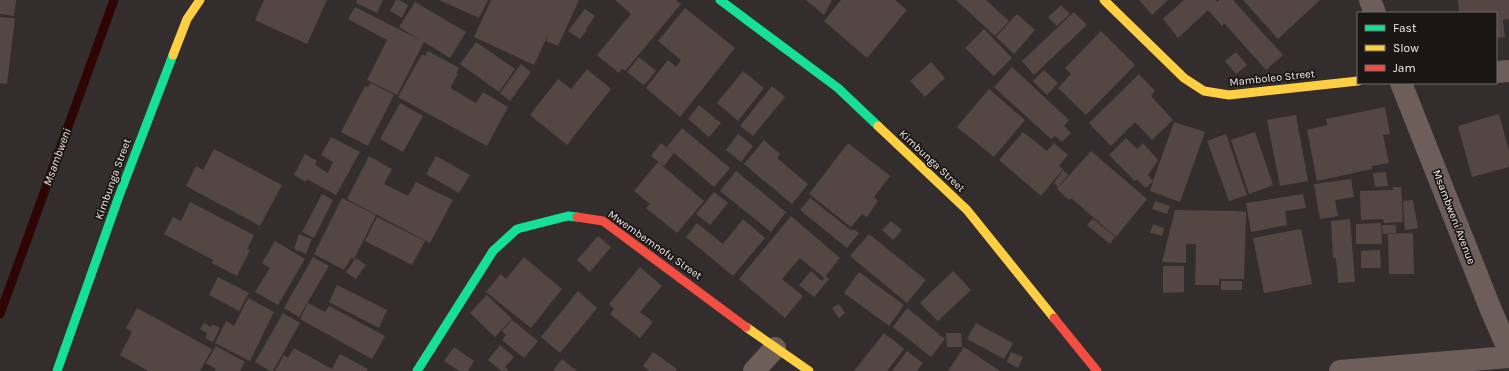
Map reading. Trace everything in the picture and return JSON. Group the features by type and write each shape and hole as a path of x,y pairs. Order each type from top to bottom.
{"street":[{"name":"Kimbunga Street","path":"57,371 119,196 187,18 200,0"},
{"name":"Kimbunga Street","path":"720,0 838,88 968,210 1097,371"},
{"name":"Mamboleo Street","path":"1104,0 1184,78 1204,91 1229,95 1357,81"},
{"path":"1370,0 1374,12"},
{"path":"1497,72 1509,71"},
{"name":"Msambweni Avenue","path":"1401,84 1491,310 1509,351"},
{"name":"Mwembemnofu Street","path":"417,371 492,251 517,229 568,216 603,221 775,348 809,371"},
{"path":"754,371 775,348"},
{"path":"1340,371 1509,357"}],"building":[{"path":"0,0 16,0 14,16 0,14"},
{"path":"264,0 327,0 307,44 255,20"},
{"path":"357,0 383,0 377,13 356,3"},
{"path":"396,0 408,5 402,18 390,11"},
{"path":"439,0 488,0 479,18"},
{"path":"491,0 579,0 558,46 546,41 548,35 534,65 474,37"},
{"path":"615,0 676,0 681,4 625,71 622,69 619,73 597,55 631,14"},
{"path":"806,0 832,0 824,15"},
{"path":"841,0 895,0 907,10 867,58 824,21"},
{"path":"956,0 986,0 1009,21 995,36"},
{"path":"1139,0 1168,0 1152,15"},
{"path":"1184,0 1216,0 1218,2 1219,0 1233,0 1283,55 1266,70 1224,23 1222,26 1208,10 1178,38 1163,19"},
{"path":"1243,0 1320,0 1278,39"},
{"path":"1458,0 1509,0 1509,19 1503,20 1505,37 1497,38 1497,12 1459,12"},
{"path":"415,2 466,32 450,58 424,42 397,95 367,80 387,40 348,19 355,7 420,40 399,27"},
{"path":"1061,5 1070,14 1057,26 1048,17"},
{"path":"685,8 735,48 680,117 646,88 668,60 676,67 681,60 658,41"},
{"path":"585,9 595,16 580,39 568,31"},
{"path":"1074,12 1087,25 1034,75 1022,61"},
{"path":"1017,14 1035,30 1014,54 996,37"},
{"path":"0,17 15,18 7,84 0,83"},
{"path":"984,29 1012,58 994,76 965,48"},
{"path":"1101,31 1135,65 1086,115 1058,88 1071,74 1065,68"},
{"path":"476,42 515,69 499,92 460,64"},
{"path":"428,51 459,68 456,73 458,74 450,88 476,103 483,92 508,107 487,146 398,97 422,54 425,56"},
{"path":"1236,52 1247,65 1236,74 1225,61"},
{"path":"639,57 656,71 644,85 627,72"},
{"path":"931,62 945,78 925,97 910,81"},
{"path":"521,64 531,72 510,101 500,93"},
{"path":"1012,67 1069,120 1064,126 1071,133 1062,142 1055,136 1051,139 994,87"},
{"path":"587,69 611,89 567,145 530,115 558,79 571,89"},
{"path":"1044,70 1058,83 1047,95 1033,81"},
{"path":"743,71 764,88 738,121 717,103"},
{"path":"1139,74 1155,91 1151,96 1173,120 1152,140 1135,122 1111,146 1089,123"},
{"path":"371,83 394,95 368,146 341,132 365,86 368,87"},
{"path":"772,86 785,97 753,136 740,126"},
{"path":"989,89 1025,120 994,157 957,127"},
{"path":"400,103 423,116 403,152 380,139"},
{"path":"699,105 721,123 709,137 688,119"},
{"path":"1385,107 1390,134 1383,135 1389,163 1372,166 1372,169 1317,181 1307,130 1327,125 1326,119"},
{"path":"1499,114 1509,151 1509,167 1472,177 1458,126"},
{"path":"1296,115 1308,181 1280,186 1267,120"},
{"path":"1174,122 1205,132 1180,202 1150,191"},
{"path":"682,128 730,168 714,187 667,147"},
{"path":"1023,132 1047,151 1054,143 1068,155 1059,166 1063,169 1041,196 999,160"},
{"path":"1255,132 1273,185 1249,194 1231,140"},
{"path":"738,134 753,146 741,162 726,150"},
{"path":"1226,134 1247,195 1229,201 1207,141"},
{"path":"331,137 360,152 336,195 307,179 306,182 294,175 305,154 317,161 315,165 328,173 333,162 321,155"},
{"path":"1126,138 1137,149 1143,143 1158,160 1148,175 1153,181 1146,188 1137,180 1135,181 1109,155"},
{"path":"764,140 780,154 777,158 808,184 792,204 744,164"},
{"path":"661,143 674,153 664,166 651,156"},
{"path":"848,143 890,176 874,197 878,201 867,217 862,214 851,227 809,194"},
{"path":"214,149 282,185 260,226 186,186 196,166 203,170"},
{"path":"1091,151 1147,199 1116,237 1071,198 1069,200 1057,189"},
{"path":"369,156 392,169 384,184 408,196 416,182 453,200 430,243 347,199"},
{"path":"436,156 470,175 459,193 426,174"},
{"path":"658,162 704,201 677,233 646,208 650,204 634,191"},
{"path":"1063,170 1068,175 1058,187 1054,183"},
{"path":"736,171 786,212 771,232 720,191"},
{"path":"1386,172 1388,186 1375,187 1373,173"},
{"path":"1351,179 1354,197 1335,200 1338,216 1320,219 1314,184"},
{"path":"1393,187 1401,187 1403,222 1384,223 1383,219 1361,220 1360,191 1393,190"},
{"path":"714,192 728,203 710,225 696,214"},
{"path":"322,194 333,200 314,238 302,232"},
{"path":"1303,194 1306,208 1285,211 1287,225 1251,232 1246,203"},
{"path":"342,198 376,215 354,259 351,258 344,270 314,254"},
{"path":"810,198 852,231 853,229 859,233 847,248 800,210"},
{"path":"1413,200 1418,228 1405,230 1403,201"},
{"path":"1155,201 1170,206 1167,214 1152,209"},
{"path":"190,202 254,235 247,249 250,250 237,276 212,263 213,260 164,234 173,217 181,221"},
{"path":"1175,210 1246,212 1244,279 1219,279 1219,285 1195,285 1196,244 1186,244 1186,263 1162,262"},
{"path":"791,216 840,258 824,278 800,258 782,279 803,296 785,318 739,279"},
{"path":"377,217 425,241 412,265 365,241"},
{"path":"743,219 765,238 733,276 686,237 697,223 723,244"},
{"path":"1093,219 1115,237 1110,244 1087,225"},
{"path":"1350,219 1355,282 1338,283 1336,258 1333,258 1331,221"},
{"path":"891,221 902,230 893,240 882,230"},
{"path":"1381,223 1382,244 1356,244 1356,224"},
{"path":"1153,224 1164,228 1162,236 1150,233"},
{"path":"1382,225 1396,225 1396,233 1383,234"},
{"path":"1301,229 1312,284 1264,293 1253,238"},
{"path":"1413,233 1414,274 1389,274 1388,234"},
{"path":"299,234 312,239 306,254 294,249"},
{"path":"869,234 926,280 907,303 850,256"},
{"path":"598,236 611,247 590,272 577,260"},
{"path":"275,241 305,259 278,305 255,292 270,268 262,263"},
{"path":"1380,250 1381,268 1361,268 1361,251"},
{"path":"313,257 329,266 299,317 284,308"},
{"path":"524,257 562,289 531,328 486,292 501,274 506,279"},
{"path":"356,258 366,265 356,279 346,272"},
{"path":"1163,266 1184,266 1184,292 1163,293"},
{"path":"640,267 662,286 640,312 653,322 640,338 610,314 614,309 609,304"},
{"path":"811,271 822,281 826,276 829,279 814,297 799,285"},
{"path":"953,271 971,290 938,321 920,303"},
{"path":"859,272 904,305 889,326 844,293"},
{"path":"218,277 249,293 239,311 209,295"},
{"path":"1221,281 1242,281 1242,290 1221,290"},
{"path":"337,285 387,310 379,328 329,302"},
{"path":"578,291 597,308 560,353 541,337"},
{"path":"487,295 512,319 495,337 470,313"},
{"path":"248,298 274,312 250,361 215,343 226,321 234,326"},
{"path":"308,303 325,312 329,306 385,336 372,359 300,319"},
{"path":"839,304 845,313 839,318 832,308"},
{"path":"137,308 212,349 200,371 148,371 120,355 132,332 126,328"},
{"path":"907,308 945,339 931,357 893,327"},
{"path":"283,313 300,323 273,371 270,371 255,362"},
{"path":"512,320 538,341 524,358 502,340 506,335 502,331"},
{"path":"204,323 211,327 212,324 220,328 213,342 205,338 207,333 200,329"},
{"path":"976,323 1013,343 1004,359 967,339"},
{"path":"884,333 904,349 887,371 854,371"},
{"path":"946,333 961,333 962,347 947,347"},
{"path":"500,345 514,357 505,367 509,371 501,371 488,360"},
{"path":"216,346 245,362 240,371 215,371 216,369 206,363"},
{"path":"454,347 474,361 468,371 459,371 444,361"},
{"path":"964,347 1000,371 948,371"},
{"path":"294,348 332,369 340,354 368,369 367,371 275,371 284,355 288,358"},
{"path":"907,351 923,363 917,371 892,371"},
{"path":"653,352 677,369 676,371 649,371 643,366"},
{"path":"1011,352 1023,357 1018,368 1007,362"},
{"path":"562,359 577,371 553,371"}],"waterway":[{"name":"Msambweni","path":"0,314 114,0"}],"traffic: fast":[{"path":"720,0 838,88 878,126"},
{"path":"57,371 119,196 173,55"},
{"path":"417,371 493,251 517,229 568,216 577,217"}],"traffic: slow":[{"path":"173,55 187,19 200,0"},
{"path":"1104,0 1184,78 1204,91 1229,95 1357,81"},
{"path":"878,126 967,210 1054,318"},
{"path":"746,327 809,371"}],"traffic: jam":[{"path":"577,217 603,221 746,327"},
{"path":"1054,318 1097,371"}]}
